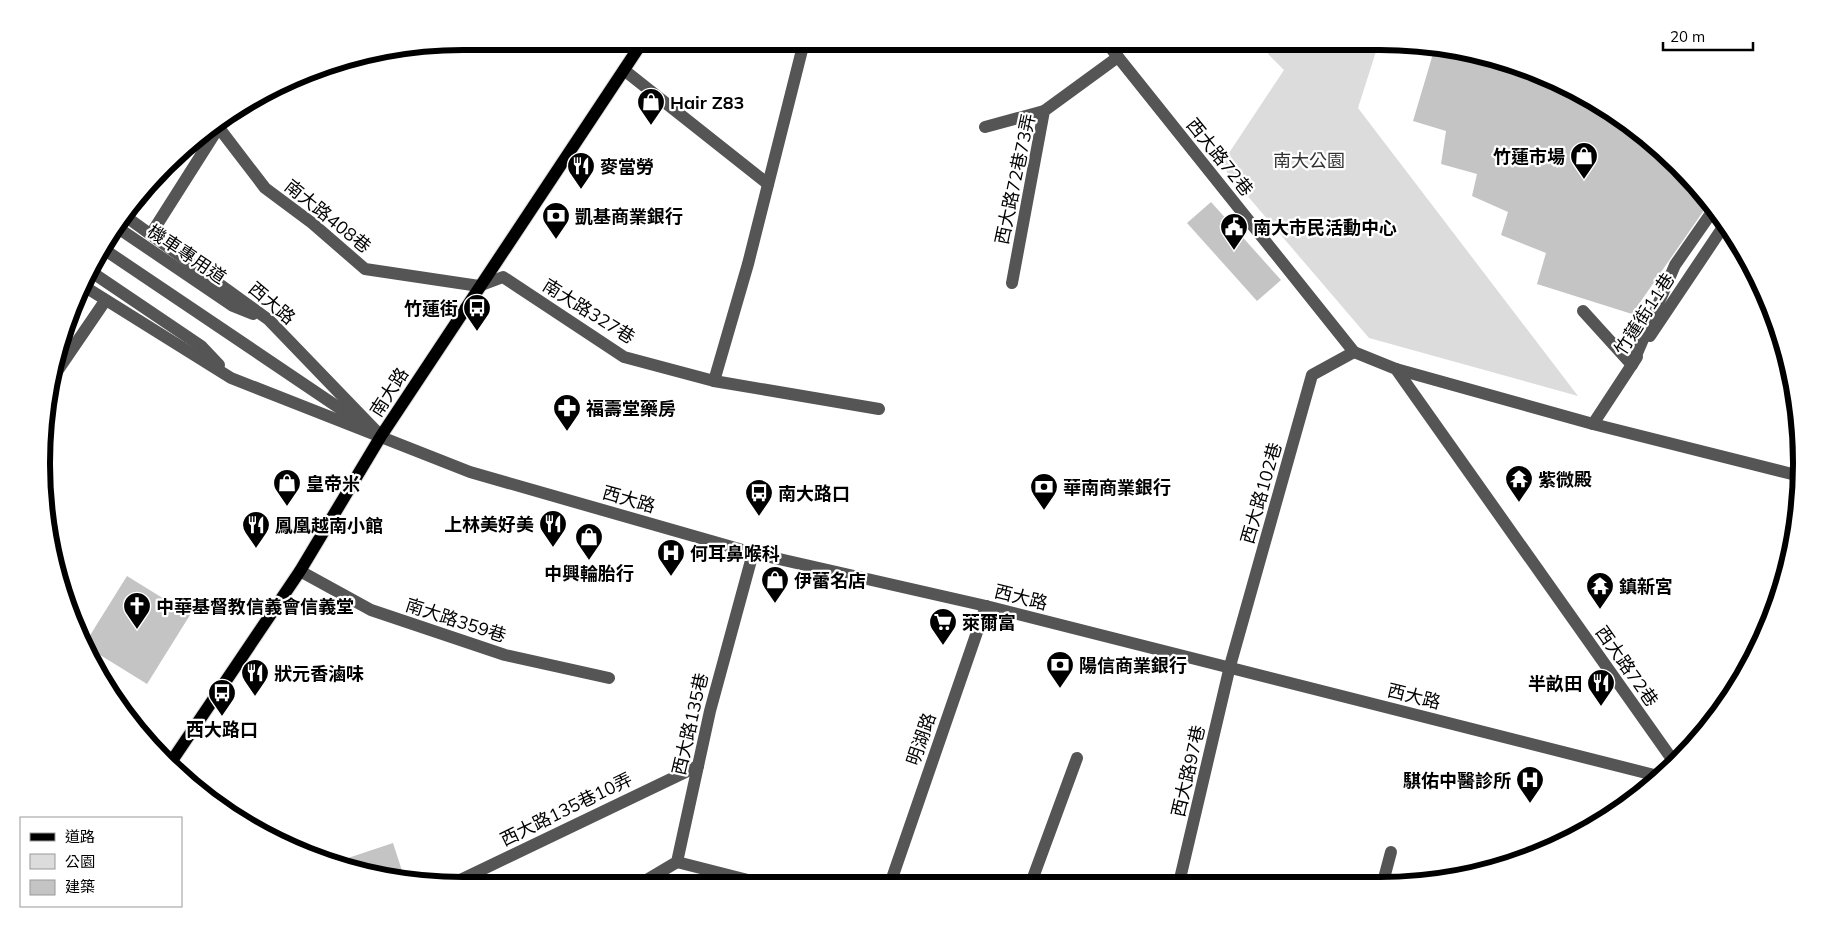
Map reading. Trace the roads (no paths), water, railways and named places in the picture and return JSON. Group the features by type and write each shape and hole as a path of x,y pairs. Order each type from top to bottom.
{"main road":[{"name":"南大路","path":"174,758 300,571 381,436 637,50"}],"street":[{"path":"714,381 768,184 802,50"},
{"name":"西大路72巷","path":"1112,50 1354,352 1396,369 1592,424 1793,474"},
{"name":"西大路72巷73弄","path":"1012,283 1044,111 1118,57"},
{"path":"624,70 768,184"},
{"path":"985,127 1044,111"},
{"name":"南大路408巷","path":"222,128 265,188 312,223 364,269 479,286"},
{"path":"151,234 211,136"},
{"path":"1583,311 1632,364 1675,265 1710,215"},
{"name":"西大路","path":"130,219 269,320 381,436"},
{"name":"竹蓮街11巷","path":"1592,424 1720,230"},
{"name":"機車專用道","path":"122,231 233,306 269,320"},
{"name":"西大路","path":"108,252 381,436"},
{"path":"96,275 201,346 231,378"},
{"name":"南大路327巷","path":"479,286 503,277 624,357 714,381 879,410"},
{"name":"西大路","path":"88,290 231,378 470,472 753,553 986,606 1230,666 1652,774"},
{"path":"62,363 105,301"},
{"name":"西大路102巷","path":"1230,666 1312,375 1354,352"},
{"name":"西大路72巷","path":"1396,369 1671,757"},
{"name":"西大路135巷","path":"676,862 710,710 753,553"},
{"name":"南大路359巷","path":"300,571 372,610 505,655 609,678"},
{"name":"明湖路","path":"892,877 986,606"},
{"name":"西大路97巷","path":"1180,877 1230,666"},
{"path":"1033,877 1077,758"},
{"name":"西大路135巷10弄","path":"467,877 698,766"},
{"path":"1383,877 1390,852"},
{"path":"651,877 676,862 735,877"}],"place":[{"name":"Hair Z83","path":"651,126"},
{"name":"竹蓮市場","path":"1584,180"},
{"name":"麥當勞","path":"581,190"},
{"name":"凱基商業銀行","path":"556,240"},
{"name":"南大市民活動中心","path":"1234,251"},
{"name":"竹蓮街","path":"477,332"},
{"name":"福壽堂藥房","path":"567,432"},
{"name":"紫微殿","path":"1519,503"},
{"name":"皇帝米","path":"287,507"},
{"name":"華南商業銀行","path":"1044,511"},
{"name":"南大路口","path":"759,517"},
{"name":"上林美好美","path":"553,548"},
{"name":"鳳凰越南小館","path":"256,549"},
{"name":"中興輪胎行","path":"589,561"},
{"name":"何耳鼻喉科","path":"671,577"},
{"name":"伊蕾名店","path":"775,604"},
{"name":"鎮新宮","path":"1600,610"},
{"name":"中華基督教信義會信義堂","path":"137,630"},
{"name":"萊爾富","path":"943,646"},
{"name":"陽信商業銀行","path":"1060,689"},
{"name":"狀元香滷味","path":"255,697"},
{"name":"半畝田","path":"1601,707"},
{"name":"西大路口","path":"222,717"},
{"name":"騏佑中醫診所","path":"1530,804"}],"park label":[{"name":"南大公園","path":"1309,160"}]}
